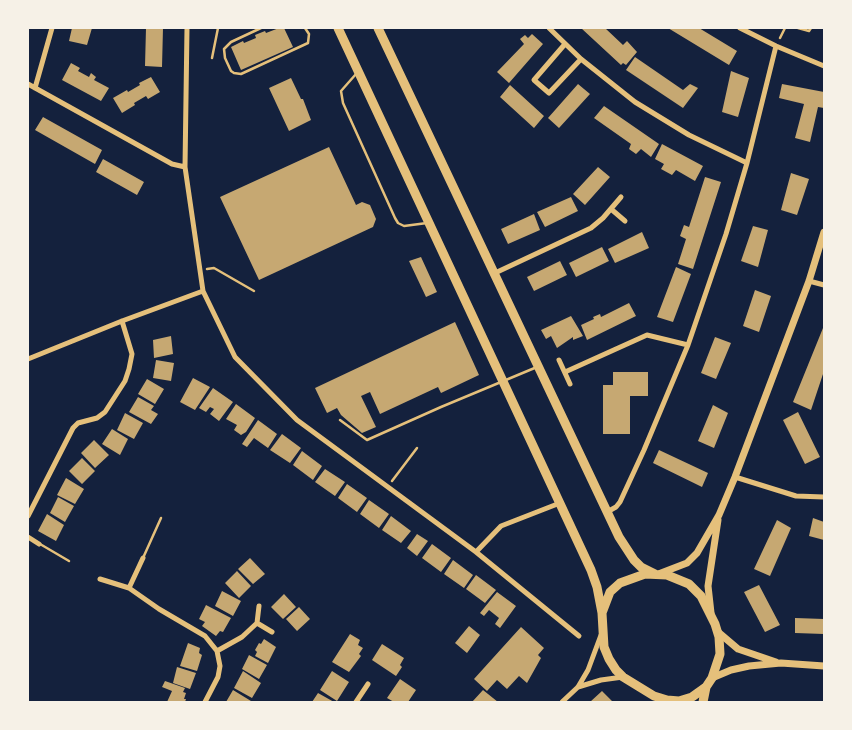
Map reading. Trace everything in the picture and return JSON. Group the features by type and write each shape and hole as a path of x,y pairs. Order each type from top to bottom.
{"highway":[{"path":"338,28 592,570 602,613 604,647 608,659 623,678 661,698 680,701 692,697 706,687 712,678 720,654 717,631 711,615 696,589 689,584 667,575 645,574 620,583 610,592 602,613"},
{"path":"378,28 618,537 634,560 657,574"},
{"path":"703,702 706,687"},
{"path":"641,688 656,702"}],"street":[{"path":"35,88 52,28"},
{"path":"186,28 185,166 200,271 203,291 235,357 297,420 476,552 579,636"},
{"path":"549,28 581,59 635,102 666,122 712,147 747,163"},
{"path":"740,28 776,46 824,66"},
{"path":"565,44 534,80 549,93 581,59"},
{"path":"606,512 616,507 620,502 688,345 726,234 747,163 776,46"},
{"path":"28,84 172,164 185,166"},
{"path":"495,273 591,228 621,197"},
{"path":"611,209 625,221"},
{"path":"657,574 687,563 697,553 719,514 735,477 809,281 823,243 824,232"},
{"path":"809,281 824,285"},
{"path":"28,359 203,291"},
{"path":"28,516 73,428 78,423 97,418 105,412 125,381 132,354 122,321"},
{"path":"564,372 647,335 688,345"},
{"path":"559,360 570,384"},
{"path":"735,477 796,496 824,498"},
{"path":"476,552 502,526 560,503"},
{"path":"711,615 708,586 719,514"},
{"path":"28,537 39,544"},
{"path":"129,588 143,558"},
{"path":"100,579 129,588 205,636 217,651 220,666 218,677 205,702"},
{"path":"217,651 242,637 256,622 260,606"},
{"path":"256,622 272,632"},
{"path":"562,702 578,687 593,658 602,630"},
{"path":"717,631 738,650 781,663"},
{"path":"712,678 731,670 781,663 824,666"},
{"path":"578,687 601,680 623,678"},
{"path":"356,702 368,684"}],"lane":[{"path":"212,58 218,28"},
{"path":"261,28 231,42 224,49 225,58 231,71 234,73 242,74 308,43 309,34 305,28"},
{"path":"358,72 343,87 341,96 395,218 398,223 404,226 428,223"},
{"path":"340,420 367,440 538,367"},
{"path":"143,558 161,518"},
{"path":"39,544 69,561"}],"path":[{"path":"798,28 809,31 811,28"},
{"path":"200,271 214,268 254,290"},
{"path":"388,486 417,448"}],"building":[{"path":"72,28 92,28 87,45 69,41"},
{"path":"146,28 163,28 162,67 145,66"},
{"path":"284,28 293,47 241,70 231,47 243,41 244,43 256,38 255,35 265,31 266,33"},
{"path":"581,28 605,28 623,45 627,41 637,52 626,65 623,63 621,65"},
{"path":"668,28 699,28 737,51 729,65"},
{"path":"532,34 543,44 509,83 497,72 524,44 520,39 525,35 528,38"},
{"path":"635,57 683,90 690,84 698,88 683,108 626,70"},
{"path":"71,63 80,68 78,71 89,77 91,73 96,77 94,80 109,88 101,101 62,80"},
{"path":"731,71 749,78 738,117 722,112"},
{"path":"151,77 160,92 148,99 146,96 122,113 113,98 127,90 128,92 140,85 139,83"},
{"path":"291,78 301,99 303,99 311,120 289,131 269,88"},
{"path":"578,84 590,94 559,128 548,118"},
{"path":"782,84 824,92 824,108 818,107 810,142 795,138 804,104 779,98"},
{"path":"510,85 544,116 534,128 500,97"},
{"path":"604,106 659,144 651,157 641,149 636,154 629,149 631,144 594,118"},
{"path":"43,117 102,150 95,164 35,130"},
{"path":"662,144 703,166 695,181 676,170 672,175 661,169 664,164 655,159"},
{"path":"329,147 356,205 362,202 370,205 376,219 373,227 259,280 220,197"},
{"path":"103,159 144,182 137,195 96,172"},
{"path":"598,167 610,177 585,205 573,194"},
{"path":"791,173 809,179 797,215 781,210"},
{"path":"705,177 721,182 693,269 678,264 686,239 680,236 684,225 689,227"},
{"path":"571,197 578,211 545,227 537,212"},
{"path":"534,214 540,230 508,244 501,229"},
{"path":"753,226 768,230 758,267 741,261"},
{"path":"642,232 649,248 615,263 608,249"},
{"path":"602,247 609,261 576,277 569,263"},
{"path":"421,257 437,292 426,297 409,261"},
{"path":"560,261 567,275 534,291 527,277"},
{"path":"676,267 691,274 673,322 657,317"},
{"path":"755,290 771,296 759,332 743,326"},
{"path":"629,303 636,316 587,340 581,325 594,319 593,317 600,314 601,317"},
{"path":"571,316 583,336 573,340 573,337 557,348 551,336 546,339 541,330"},
{"path":"455,322 479,375 441,393 438,387 380,414 370,392 361,396 376,427 362,433 341,415 337,408 327,413 315,388"},
{"path":"823,328 824,371 811,410 793,402"},
{"path":"171,336 173,354 154,358 153,340"},
{"path":"715,337 731,343 716,379 701,373"},
{"path":"156,360 174,363 171,381 153,378"},
{"path":"613,372 648,372 648,396 630,396 630,434 603,434 603,385 613,385"},
{"path":"193,378 210,387 195,410 180,402"},
{"path":"147,379 164,389 155,404 138,394"},
{"path":"213,388 233,402 219,421 210,414 214,409 210,407 206,412 199,408"},
{"path":"138,397 154,406 151,410 158,414 151,424 129,412"},
{"path":"236,404 255,418 246,432 241,435 234,430 237,425 226,419"},
{"path":"713,405 728,413 714,448 698,441"},
{"path":"798,412 820,457 805,464 783,420"},
{"path":"125,413 143,423 134,439 117,430"},
{"path":"258,420 277,434 268,448 254,438 247,447 242,444"},
{"path":"112,429 128,439 120,455 102,444"},
{"path":"282,434 301,448 290,463 270,450"},
{"path":"94,440 109,455 95,468 81,453"},
{"path":"659,450 708,473 702,487 653,463"},
{"path":"302,451 322,466 313,480 293,465"},
{"path":"82,458 95,471 82,484 69,471"},
{"path":"325,469 345,482 335,496 315,482"},
{"path":"66,478 84,489 75,504 57,495"},
{"path":"347,484 367,498 357,512 338,498"},
{"path":"58,497 74,506 65,522 50,513"},
{"path":"369,500 389,514 379,528 360,514"},
{"path":"47,514 64,525 56,541 38,531"},
{"path":"391,516 411,531 401,543 382,530"},
{"path":"813,518 824,522 824,540 809,536"},
{"path":"777,520 791,528 770,576 754,569"},
{"path":"417,534 428,541 417,556 407,548"},
{"path":"432,544 451,558 441,572 422,558"},
{"path":"250,558 265,574 253,584 238,569"},
{"path":"453,560 473,575 464,588 444,574"},
{"path":"237,571 251,586 239,598 225,583"},
{"path":"476,575 496,590 485,603 466,589"},
{"path":"759,585 780,625 765,632 744,592"},
{"path":"222,591 241,601 233,616 215,606"},
{"path":"497,592 516,606 500,628 495,624 499,618 489,610 484,616 480,613"},
{"path":"284,594 296,607 283,619 271,607"},
{"path":"206,605 231,618 223,632 220,631 216,636 202,626 205,622 199,619"},
{"path":"299,607 310,619 297,631 286,619"},
{"path":"795,618 824,619 824,634 795,633"},
{"path":"469,626 480,635 467,653 455,643"},
{"path":"521,627 544,648 538,655 541,658 527,683 519,676 507,689 497,680 487,691 474,679"},
{"path":"350,634 360,640 358,645 363,648 359,654 361,656 349,672 332,662"},
{"path":"264,639 276,647 268,663 255,656 257,652 255,650"},
{"path":"188,643 200,648 199,653 202,655 197,671 180,666"},
{"path":"382,644 404,658 400,665 402,667 396,676 372,660"},
{"path":"249,655 267,665 259,679 242,669"},
{"path":"177,667 196,673 190,689 173,683"},
{"path":"243,671 261,683 252,698 234,688"},
{"path":"332,671 349,682 337,701 320,690"},
{"path":"400,679 416,690 408,702 394,702 387,698"},
{"path":"165,681 185,688 183,692 186,693 185,702 167,702 172,691 162,687"},
{"path":"233,690 251,701 226,702"},
{"path":"483,690 498,702 472,702"},
{"path":"602,691 613,702 590,702"},
{"path":"318,693 334,702 312,702"}]}
